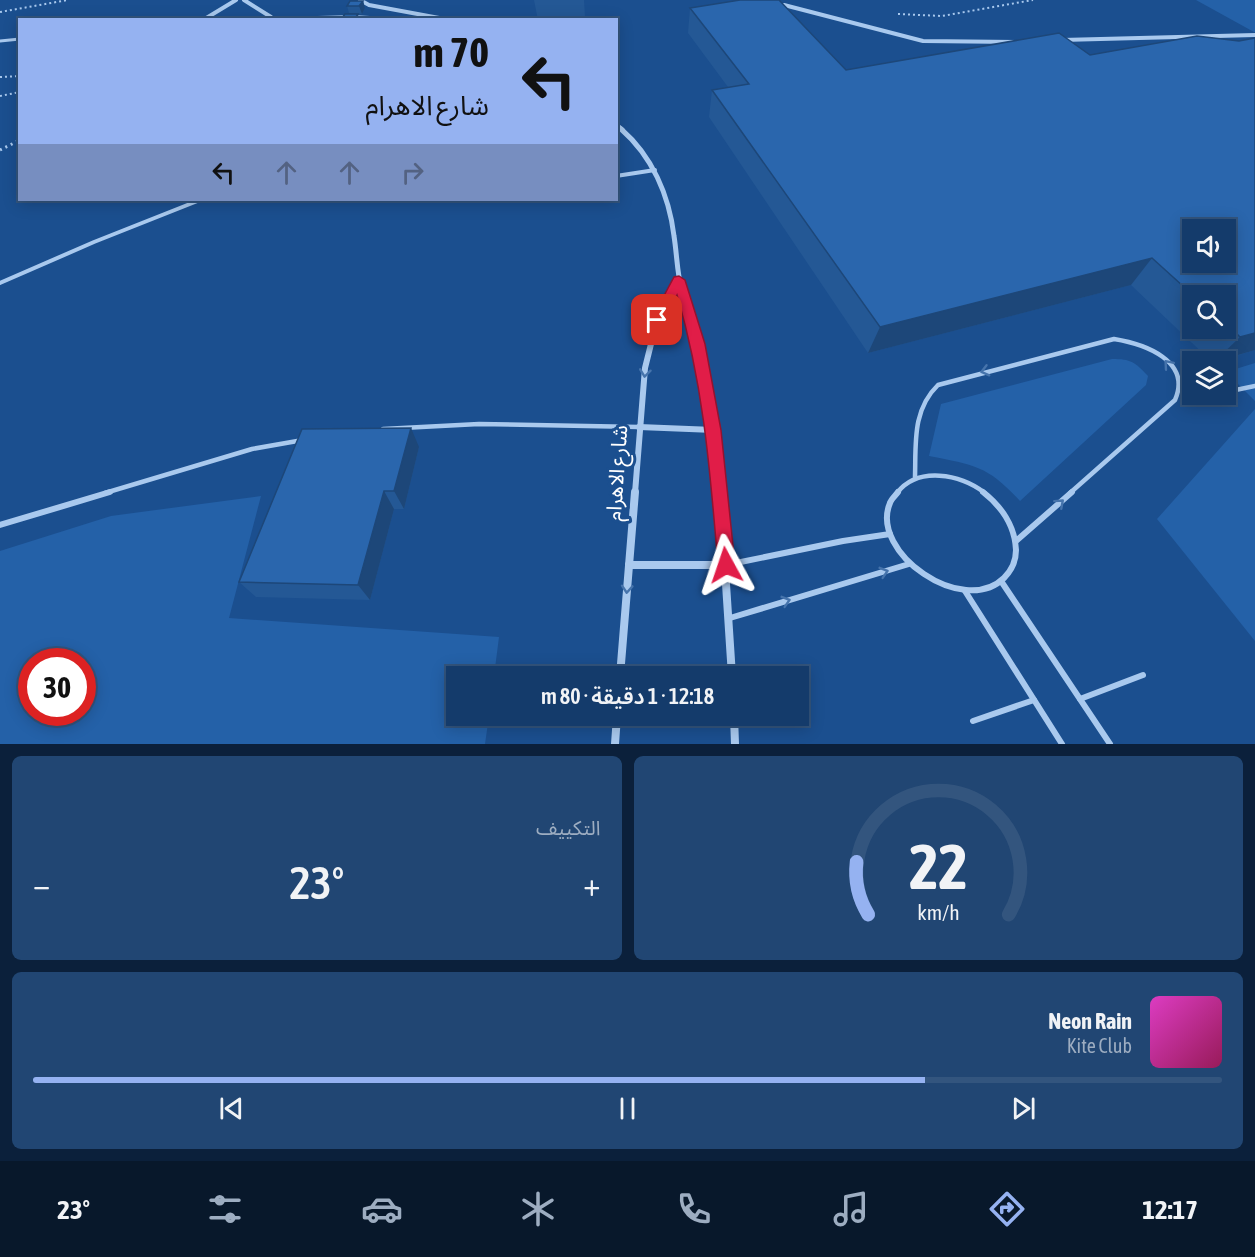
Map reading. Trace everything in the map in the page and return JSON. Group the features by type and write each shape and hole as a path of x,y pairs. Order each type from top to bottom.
{"street":[{"path":"206,18 236,0"},
{"path":"244,0 272,18 370,18"},
{"path":"360,0 369,5 439,18"},
{"path":"784,5 923,41 953,43 1028,41"},
{"path":"1052,41 1255,35"},
{"path":"618,125 633,140 655,170 669,210 679,280 698,344 714,430 730,618 732,666"},
{"name":"شارع الاهرام","path":"621,666 639,427 650,343 657,320 679,280"},
{"path":"639,427 714,430"},
{"path":"628,565 726,565"},
{"path":"615,744 616,726"},
{"path":"734,726 735,744"}],"lane":[{"path":"0,41 18,39"},
{"path":"618,176 655,170"},
{"path":"0,283 94,242 197,201"},
{"path":"915,477 918,416 921,403 938,385 1114,339 1139,344 1163,358 1178,377 1179,394 1175,400 1016,541"},
{"path":"1236,390 1255,386"},
{"path":"375,430 409,426 484,425 639,427"},
{"path":"0,525 252,448 308,439"},
{"path":"946,476 962,480 978,488 1004,511 1012,526 1016,541 1014,564 1001,581 991,587 965,591 935,583 909,564 894,544 887,518 888,505 894,493 915,477 946,476"},
{"path":"726,565 843,541 890,534"},
{"path":"730,618 909,564"},
{"path":"1001,581 1110,744"},
{"path":"965,591 1062,744"},
{"path":"1080,699 1143,675"},
{"path":"973,721 1034,700"}],"path":[{"path":"0,12 68,0"},
{"path":"898,14 942,16 1033,0"},
{"path":"0,77 18,76"},
{"path":"0,96 18,92"},
{"path":"0,150 18,141"}],"shaded area":[{"path":"1196,0 1255,0 1255,32 1254,32"},
{"path":"1112,359 1136,364 1148,376 1146,385 1020,501 999,480 980,469 929,456 941,404"},
{"path":"1255,363 1255,401 1236,382 1236,369"},
{"path":"1255,409 1255,641 1157,519"},
{"path":"261,496 229,618 499,637 495,666 446,666 446,726 488,726 485,744 0,744 0,551 111,516"}],"building":[{"path":"740,0 779,0 846,70 1059,33 1090,55 1197,36 1239,41 1255,38 1255,333 1240,337 1236,333 1236,285 1182,285 1152,258 880,327 712,90 749,84 690,8"},
{"path":"350,1 363,1 359,6 347,6"},
{"path":"345,14 358,14 355,18 342,18"},
{"path":"411,428 394,491 384,491 358,585 239,582 302,429"}],"route":[{"path":"657,320 679,280 698,344 714,430 726,565"}]}
